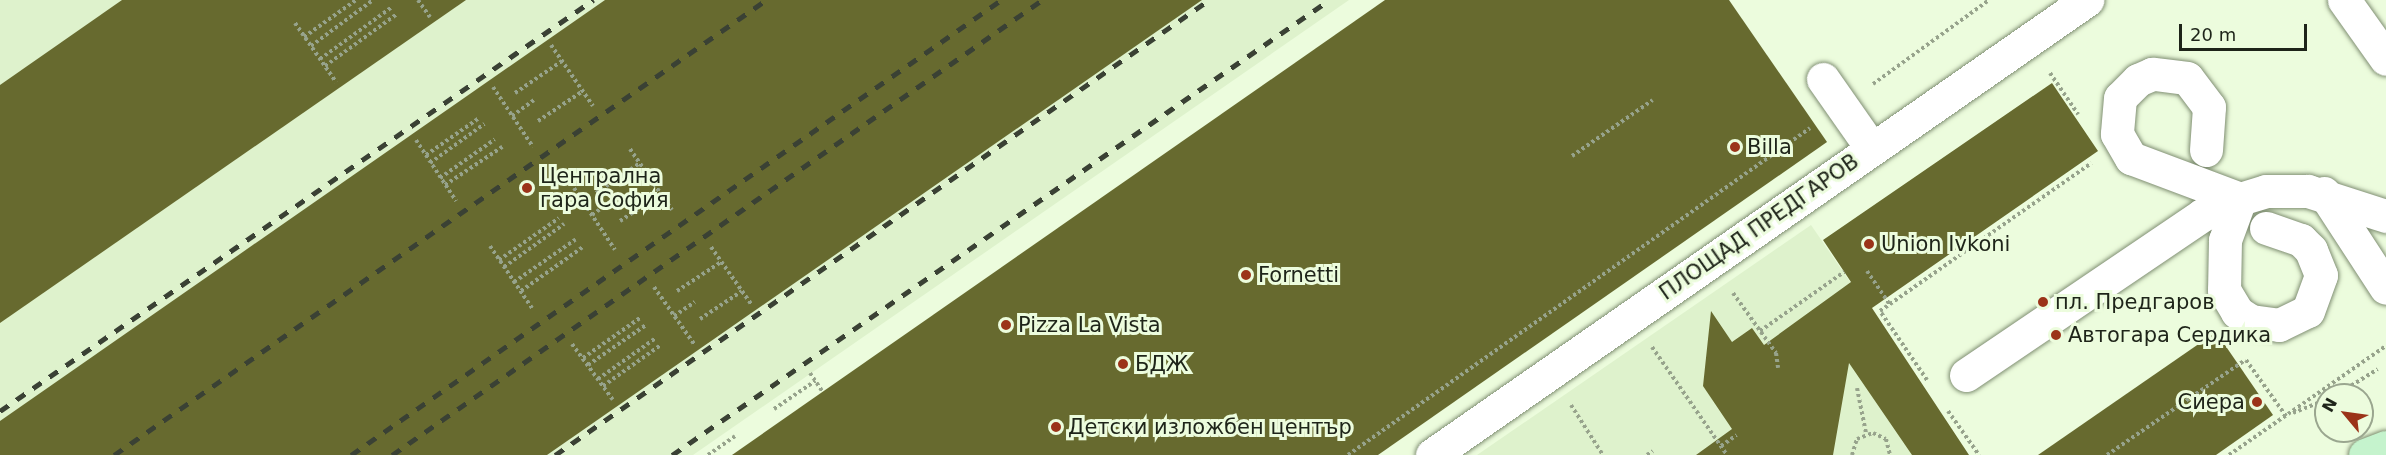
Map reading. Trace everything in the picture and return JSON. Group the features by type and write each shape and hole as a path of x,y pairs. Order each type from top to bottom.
{"lane":[{"name":"ПЛОЩАД ПРЕДГАРОВ","path":"1432,455 2087,0"},
{"path":"2344,0 2386,59"},
{"path":"2206,150 2210,107 2187,78 2152,74 2138,80 2120,98 2117,134 2131,158 2240,199"},
{"path":"1823,79 1872,149"},
{"path":"1966,375 2192,221 2240,199 2266,191 2324,192 2386,216"},
{"path":"2324,192 2386,288"},
{"path":"2240,199 2225,240 2224,290 2244,316 2279,325 2307,311 2321,275 2312,250 2301,240 2266,228"}],"path":[{"path":"304,37 356,0"},
{"path":"311,46 374,0"},
{"path":"418,0 430,18"},
{"path":"1348,455 1989,0"},
{"path":"320,58 392,8"},
{"path":"325,66 397,15"},
{"path":"295,23 336,82"},
{"path":"2028,40 2080,117"},
{"path":"551,45 593,105"},
{"path":"515,93 562,61"},
{"path":"493,87 533,147"},
{"path":"538,121 583,91"},
{"path":"512,116 534,100"},
{"path":"1572,156 1653,100"},
{"path":"425,155 479,118"},
{"path":"430,163 484,124"},
{"path":"441,178 495,139"},
{"path":"416,140 456,201"},
{"path":"445,186 502,147"},
{"path":"630,149 672,210"},
{"path":"1932,387 1880,311 2095,161"},
{"path":"596,193 640,163"},
{"path":"574,188 615,250"},
{"path":"620,221 661,194"},
{"path":"592,215 614,199"},
{"path":"499,260 560,218"},
{"path":"504,267 564,224"},
{"path":"514,282 576,239"},
{"path":"490,246 532,308"},
{"path":"521,291 583,248"},
{"path":"711,248 751,304"},
{"path":"677,291 721,262"},
{"path":"1867,271 1890,305"},
{"path":"1760,331 1845,272"},
{"path":"654,287 694,344"},
{"path":"1731,290 1776,353 1778,368"},
{"path":"700,319 742,291"},
{"path":"674,316 695,302"},
{"path":"583,358 640,318"},
{"path":"588,365 646,325"},
{"path":"598,380 656,338"},
{"path":"1893,341 1899,338"},
{"path":"572,344 613,400"},
{"path":"603,387 662,345"},
{"path":"1651,345 1727,455"},
{"path":"2229,455 2386,346"},
{"path":"2107,455 2246,359"},
{"path":"2355,383 2378,369"},
{"path":"810,373 823,392"},
{"path":"774,409 815,381"},
{"path":"1857,388 1866,433"},
{"path":"1569,402 1603,455"},
{"path":"2285,417 2314,405"},
{"path":"1946,406 1979,455"},
{"path":"1852,455 1857,439 1866,433"},
{"path":"1866,433 1886,439 1890,455"},
{"path":"1721,446 1737,435"},
{"path":"708,455 735,436"},
{"path":"1647,455 1653,451"}],"shaded area":[{"path":"0,0 1349,0 693,455 0,455"},
{"path":"1811,225 1969,455 1477,455"}],"building":[{"path":"122,0 466,0 0,323 0,85"},
{"path":"605,0 1202,0 547,455 0,455 0,421"},
{"path":"1385,0 1729,0 1827,142 1378,455 732,455"},
{"path":"2052,83 2098,151 1872,308 1969,455 1912,455 1849,363 1833,455 1696,455 1732,429 1703,386 1711,311 1732,342 1752,328 1764,345 1851,282 1823,240"},
{"path":"2216,332 2273,415 2216,455 2038,455"}],"railway":[{"path":"0,411 593,0"},
{"path":"114,455 766,0"},
{"path":"351,455 1001,0"},
{"path":"392,455 1042,0"},
{"path":"555,455 1209,0"},
{"path":"672,455 1329,0"}],"place":[{"name":"Billa","path":"1735,147"},
{"name":"Централна гара София","path":"527,188"},
{"name":"Union Ivkoni","path":"1869,244"},
{"name":"Fornetti","path":"1246,275"},
{"name":"пл. Предгаров","path":"2043,302"},
{"name":"Pizza La Vista","path":"1006,325"},
{"name":"Автогара Сердика","path":"2056,335"},
{"name":"БДЖ","path":"1123,364"},
{"name":"Сиера","path":"2257,402"},
{"name":"Детски изложбен център","path":"1056,427"}]}
